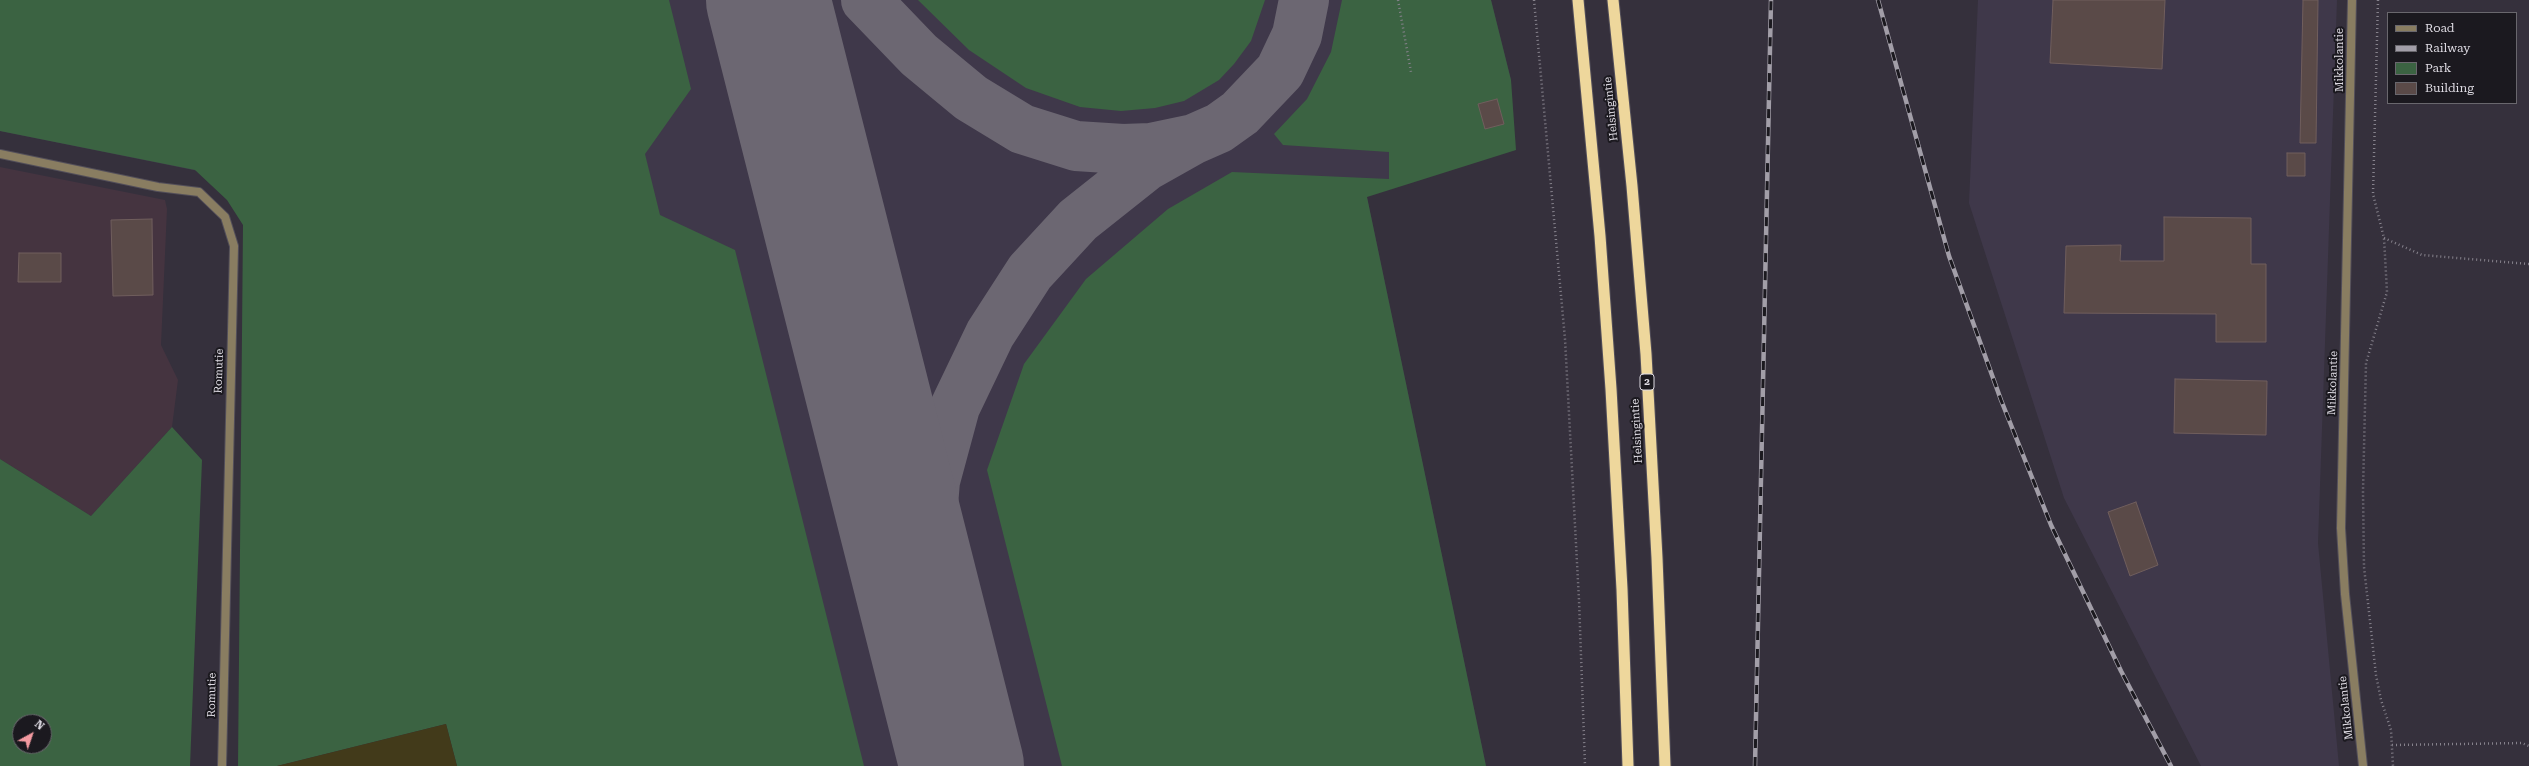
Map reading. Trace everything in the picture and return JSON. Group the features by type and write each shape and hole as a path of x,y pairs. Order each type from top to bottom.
{"highway":[{"name":"Helsingintie","path":"1578,0 1600,236 1611,389 1622,589 1628,766"},
{"name":"Helsingintie","path":"1613,0 1632,186 1646,354 1657,558 1664,766"}],"street":[{"name":"Mikkolantie","path":"2352,0 2341,528 2345,594 2363,766"},
{"name":"Romutie","path":"0,154 158,187 199,192 225,217 234,246 222,766"}],"path":[{"path":"1398,0 1412,72"},
{"path":"1534,0 1565,339 1579,600 1585,766"},
{"path":"2378,0 2373,194 2384,238 2386,292 2366,363 2363,499 2364,567 2376,675 2381,700 2391,730 2393,766"},
{"path":"2384,238 2422,255 2529,264"},
{"path":"2392,745 2522,743 2529,746"}],"shaded area":[{"path":"0,0 1491,0 1511,80 1367,197 1486,766 458,766 307,193 0,131"},
{"path":"1978,0 2337,0 2318,543 2339,766 2201,766 2064,498 1969,203"},
{"path":"0,167 165,200 167,209 161,345 178,380 172,427 91,516 0,459"}],"green space":[{"path":"0,0 669,0 691,89 645,154 660,215 735,250 864,766 457,766 446,724 277,766 238,766 243,225 227,200 195,170 0,131"},
{"path":"918,0 1265,0 1251,41 1234,64 1219,80 1184,101 1155,108 1121,111 1080,107 1026,88 969,50"},
{"path":"1342,0 1491,0 1511,80 1516,150 1367,197 1486,766 1062,766 987,470 1024,364 1086,279 1168,209 1232,172 1389,179 1389,152 1283,145 1274,134 1307,99 1331,52"},
{"path":"172,427 202,460 190,766 0,766 0,459 91,516"}],"sand":[{"path":"446,724 457,766 277,766"}],"building":[{"path":"2053,0 2165,0 2162,69 2050,63"},
{"path":"2303,0 2318,0 2316,143 2300,143"},
{"path":"1497,99 1504,124 1485,129 1478,104"},
{"path":"2287,153 2305,153 2305,176 2287,176"},
{"path":"2164,217 2251,218 2251,264 2266,264 2266,342 2216,342 2216,314 2064,313 2066,246 2121,245 2120,261 2164,261"},
{"path":"152,219 153,295 113,296 111,220"},
{"path":"19,253 61,253 61,282 18,282"},
{"path":"2175,379 2267,381 2266,435 2174,433"},
{"path":"2136,502 2158,565 2130,576 2108,512"}],"taxiway":[{"path":"866,0 919,55 971,98 1022,129 1076,146 1123,149 1151,148 1194,139 1219,128 1240,113 1280,71 1297,35 1304,0"},
{"path":"934,658 928,565 935,481 955,407 990,334 1030,272 1078,220 1146,166 1194,139"}],"runway":[{"path":"768,0 962,766"}],"railway":[{"path":"1755,766 1771,0"},
{"path":"1878,0 1949,256 2001,400 2051,525 2121,671 2171,766"}]}
